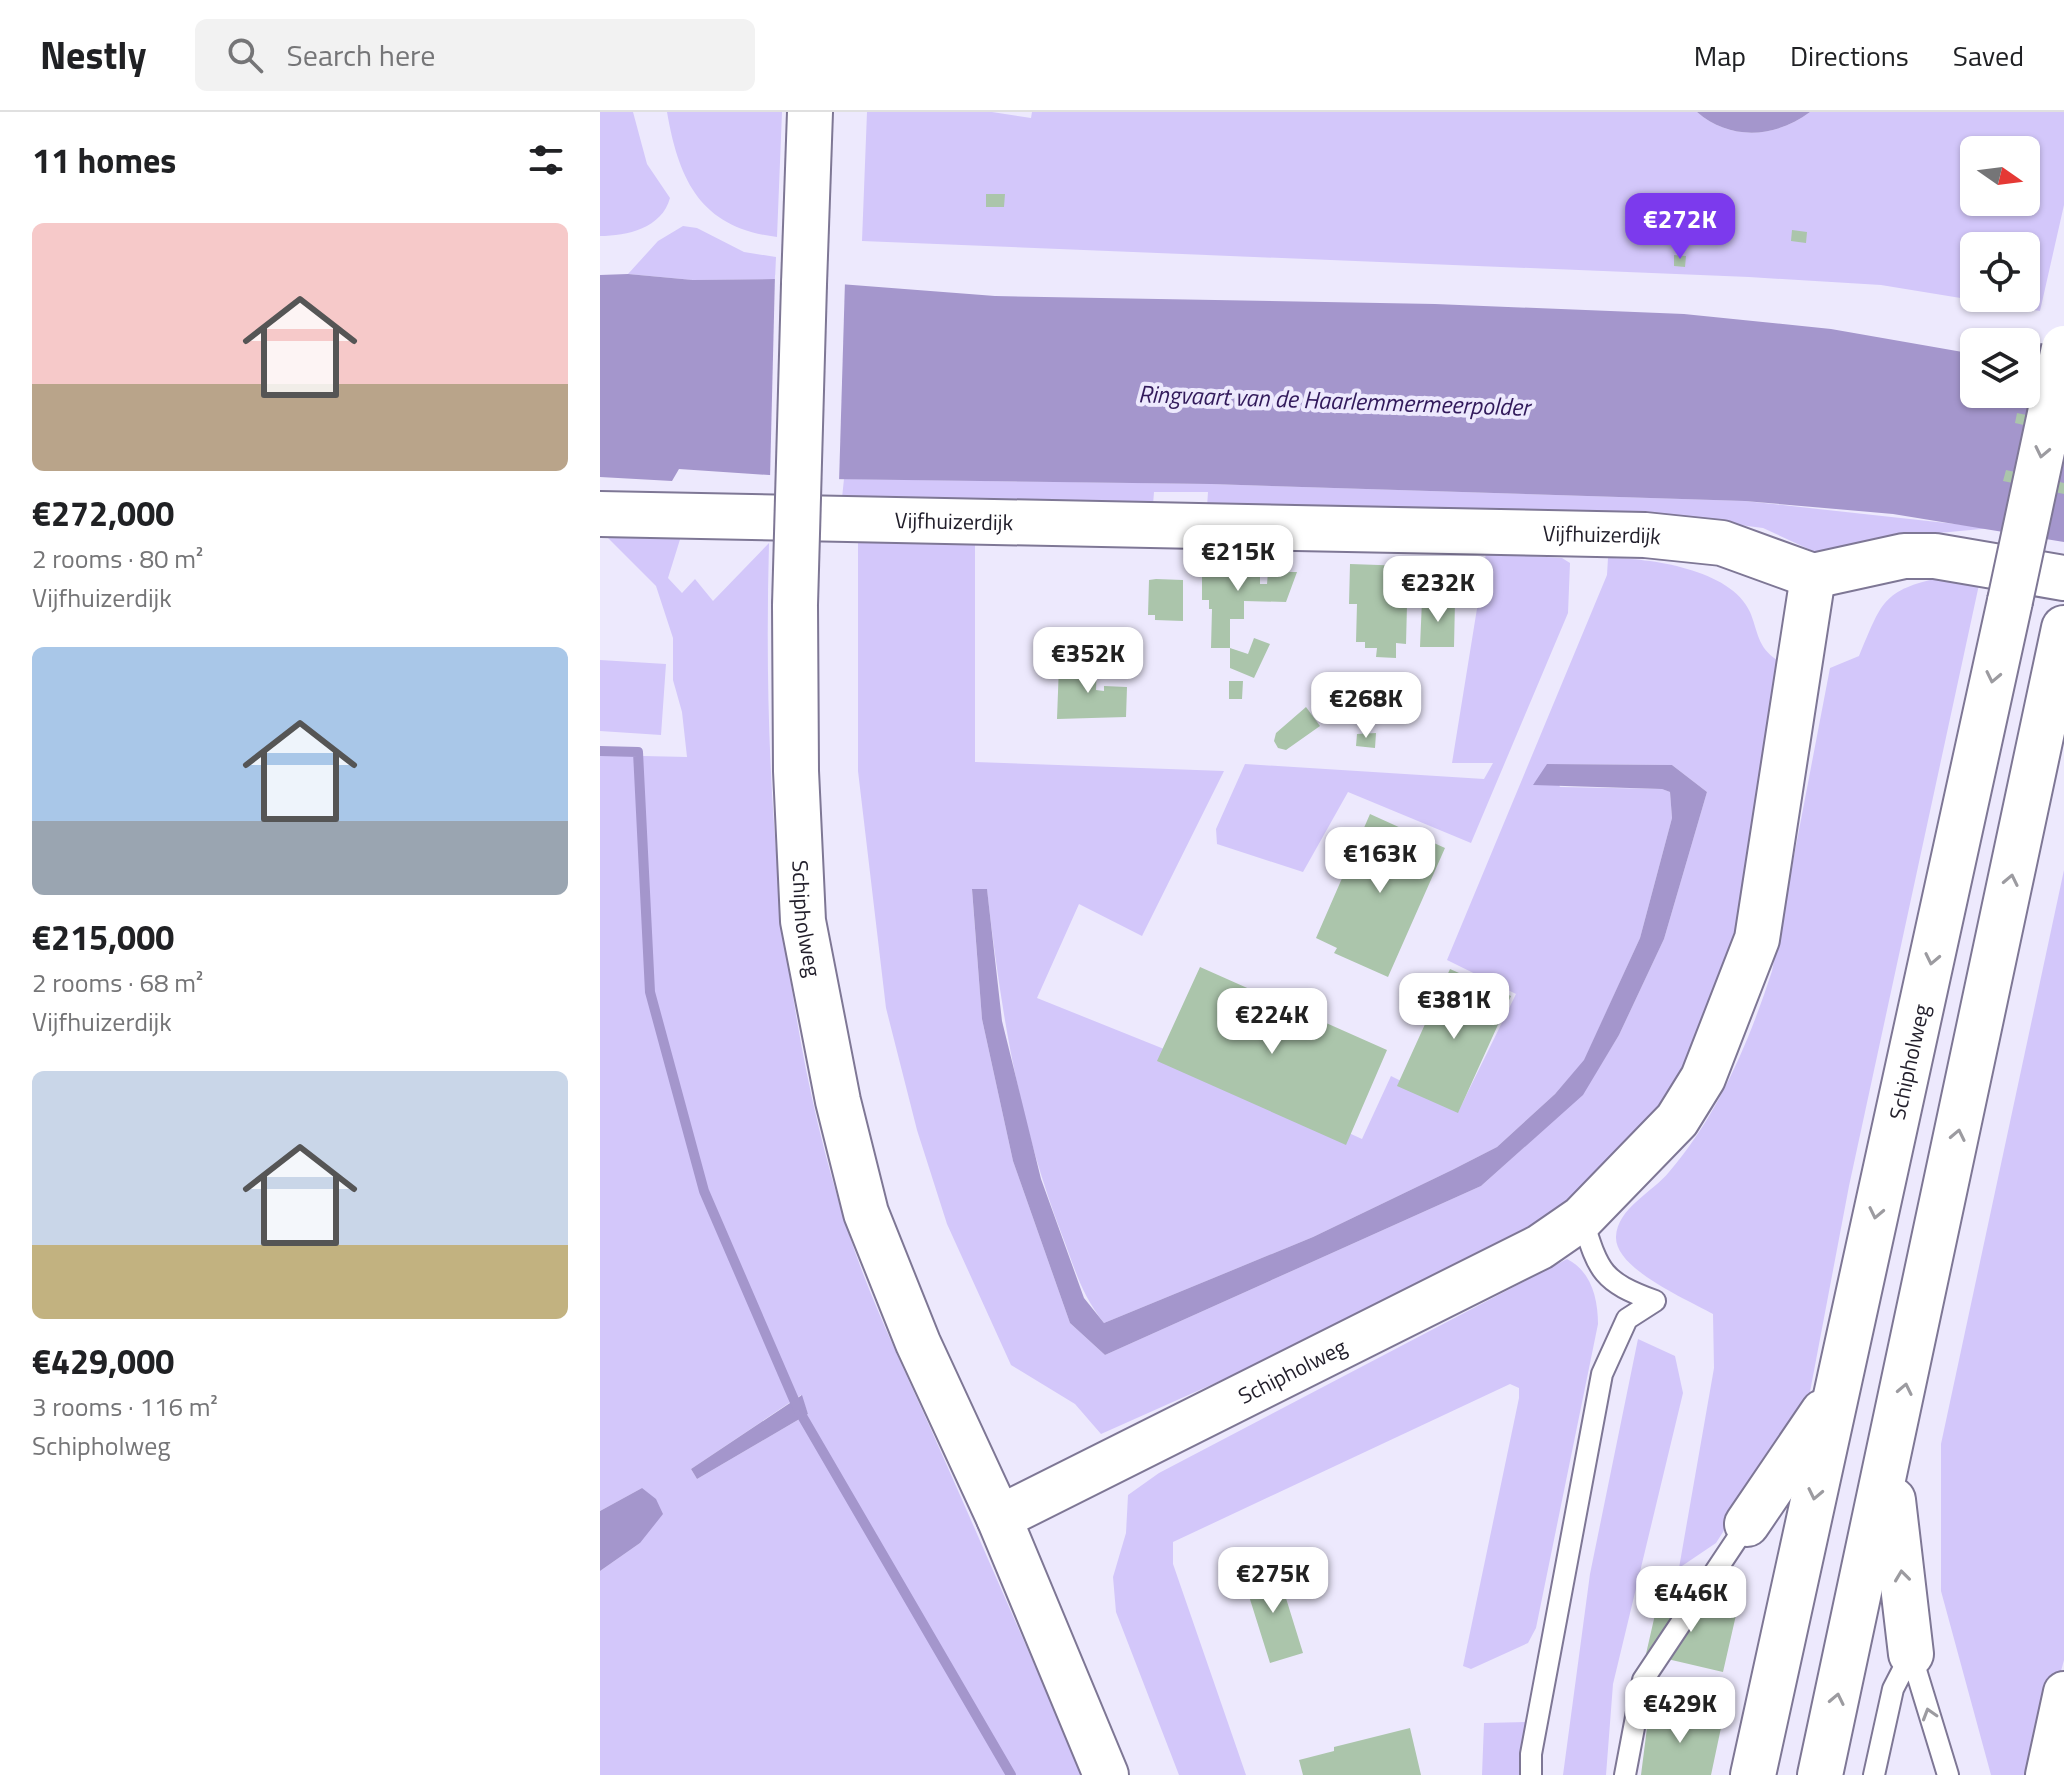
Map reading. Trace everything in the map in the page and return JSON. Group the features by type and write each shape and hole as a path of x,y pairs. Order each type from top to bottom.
{"main road":[{"name":"Schipholweg","path":"810,112 795,605 796,771 803,921 838,1101 866,1213 918,1343 999,1518 1106,1775"},
{"name":"Schipholweg","path":"1753,1775 2064,348"},
{"name":"Vijfhuizerdijk","path":"600,514 1645,535 1722,543 1813,576 1829,575 1904,556 1935,556 2064,578"},
{"name":"Schipholweg","path":"999,1518 1540,1247 1582,1218 1677,1120 1703,1078 1757,939 1813,576"},
{"path":"1820,1775 1889,1465 2064,628"},
{"path":"1747,1524 1837,1390"},
{"path":"1889,1465 1911,1654"}],"street":[{"path":"2046,1775 2064,1692"}],"lane":[{"path":"1531,1775 1531,1754 1602,1374 1627,1319 1655,1301 1623,1289 1597,1266 1582,1218"},
{"path":"1625,1775 1643,1680 1747,1524"},
{"path":"1874,1775 1893,1689 1911,1654"},
{"path":"1911,1654 1948,1775"}],"shaded area":[{"path":"600,112 633,112 647,164 670,198 659,217 632,232 600,236"},
{"path":"667,112 782,112 777,237 751,232 729,223 712,212 698,197 679,159"},
{"path":"867,112 992,112 1031,118 1032,112 1697,112 1724,128 1753,133 1783,127 1810,112 2064,112 2064,205 2040,311 2040,232 1960,232 1960,298 1881,285 862,241"},
{"path":"683,226 697,228 744,252 776,257 775,279 693,280 628,274 658,241"},
{"path":"844,479 1210,484 1745,501 1992,528 1885,538 1849,551 1815,552 1763,528 1709,521 1207,507 1208,492 1154,492 1153,505 842,498"},
{"path":"858,531 975,536 975,762 1224,771 1142,936 1079,904 1037,998 1174,1053 1362,1139 1391,1076 1459,1110 1516,994 1447,960 1607,575 1608,558 1666,564 1708,576 1726,585 1740,597 1750,612 1762,644 1777,660 1769,742 1738,942 1683,1084 1540,1232 1357,1320 1101,1434 1075,1404 1011,1365 947,1224 917,1130 886,1008 858,771","holes":["1548,764 1672,765 1707,792 1664,939 1619,1035 1582,1095 1481,1186 1105,1355 1070,1323 1013,1161 982,1019 972,890 987,890 1005,1022 1034,1150 1079,1281 1104,1323 1313,1237 1452,1170 1497,1147 1555,1094 1584,1061 1640,938 1672,818 1670,792 1662,789 1560,787"]},
{"path":"682,533 668,578 682,593 695,579 713,601 769,543 769,715 780,889 804,1061 823,1146 847,1228 875,1304 1083,1775 600,1775 600,1571 640,1543 642,1488 600,1511 600,755 687,757 682,712 673,680 673,638 656,586 604,534","holes":["801,1395 808,1414 697,1479 691,1469"]},
{"path":"1486,553 1562,558 1570,563 1568,613 1471,843 1348,792 1303,872 1217,844 1216,829 1245,764 1484,779 1493,763 1452,763"},
{"path":"1943,577 1980,580 1849,1186 1809,1397 1716,1543 1679,1568 1714,1368 1713,1314 1671,1292 1627,1261 1619,1249 1616,1237 1618,1227 1622,1217 1669,1172 1703,1127 1730,1077 1753,1024 1772,971 1830,668 1859,656 1879,611 1895,594 1907,587"},
{"path":"600,660 666,664 661,735 600,731"},
{"path":"2064,870 2064,1660 2033,1775 1991,1775 1941,1591 1941,1444"},
{"path":"1567,1259 1582,1271 1592,1286 1598,1324 1536,1628 1528,1643 1471,1669 1463,1666 1519,1398 1519,1388 1510,1384 1173,1542 1173,1564 1246,1775 1179,1775 1116,1612 1113,1577 1126,1533 1128,1495 1159,1473"},
{"path":"1638,1339 1675,1356 1683,1393 1613,1684 1606,1775 1563,1775 1590,1574"},
{"path":"1526,1722 1524,1775 1482,1775 1484,1723"}],"water":[{"path":"1697,112 1810,112 1783,127 1753,133 1724,128"},
{"name":"Ringvaart van de Haarlemmermeerpolder","path":"628,274 693,280 775,279 995,296 1435,304 1684,314 1831,329 1960,352 1960,408 2040,408 2040,369 2064,374 2064,542 1893,514 1745,501 1210,484 828,479 679,469 672,481 600,477 600,275"},
{"path":"1547,764 1672,765 1707,792 1664,939 1619,1035 1583,1095 1481,1186 1105,1355 1070,1323 1013,1161 982,1019 972,889 987,889 1002,1021 1041,1179 1084,1298 1104,1323 1313,1237 1497,1147 1555,1094 1584,1060 1640,938 1672,818 1670,792 1662,789 1533,785"},
{"path":"802,1395 808,1414 697,1479 691,1469"},
{"path":"642,1488 656,1499 663,1514 640,1543 600,1571 600,1511"}],"pier":[{"path":"775,275 845,281 839,483 770,479"}],"building":[{"path":"986,194 1005,194 1004,207 986,207"},
{"path":"1792,230 1807,232 1806,243 1791,241"},
{"path":"1674,255 1686,256 1685,267 1674,266"},
{"path":"2017,413 2064,423 2064,434 2015,423"},
{"path":"2006,470 2064,483 2064,494 2003,481"},
{"path":"1202,560 1260,562 1260,584 1267,584 1268,572 1297,572 1286,602 1244,601 1244,619 1230,619 1230,648 1211,648 1212,609 1209,609 1209,600 1202,600"},
{"path":"1350,564 1408,566 1406,644 1396,643 1396,658 1376,657 1377,648 1365,648 1365,642 1356,642 1357,604 1349,604"},
{"path":"1149,580 1183,580 1183,621 1155,620 1155,615 1148,615"},
{"path":"1422,600 1455,601 1454,647 1420,647"},
{"path":"1254,638 1270,644 1254,678 1230,668 1230,648 1248,654"},
{"path":"1059,665 1097,666 1096,690 1104,691 1104,686 1127,687 1126,717 1057,719"},
{"path":"1229,681 1243,681 1242,699 1229,699"},
{"path":"1306,707 1320,726 1286,750 1278,748 1274,741 1276,733"},
{"path":"1376,733 1375,748 1356,746 1357,734"},
{"path":"1370,814 1445,848 1388,977 1334,953 1337,948 1316,938"},
{"path":"1200,967 1387,1050 1346,1145 1157,1061"},
{"path":"1450,969 1511,996 1458,1113 1397,1086"},
{"path":"1276,1566 1303,1653 1270,1663 1243,1577"},
{"path":"1659,1597 1736,1615 1723,1672 1646,1654"},
{"path":"1655,1708 1722,1723 1711,1775 1641,1775 1649,1712"},
{"path":"1410,1728 1421,1775 1303,1775 1299,1760 1334,1751 1334,1747"}],"waterway":[{"path":"600,751 638,752 650,992 704,1191 798,1409 1011,1775"}]}
